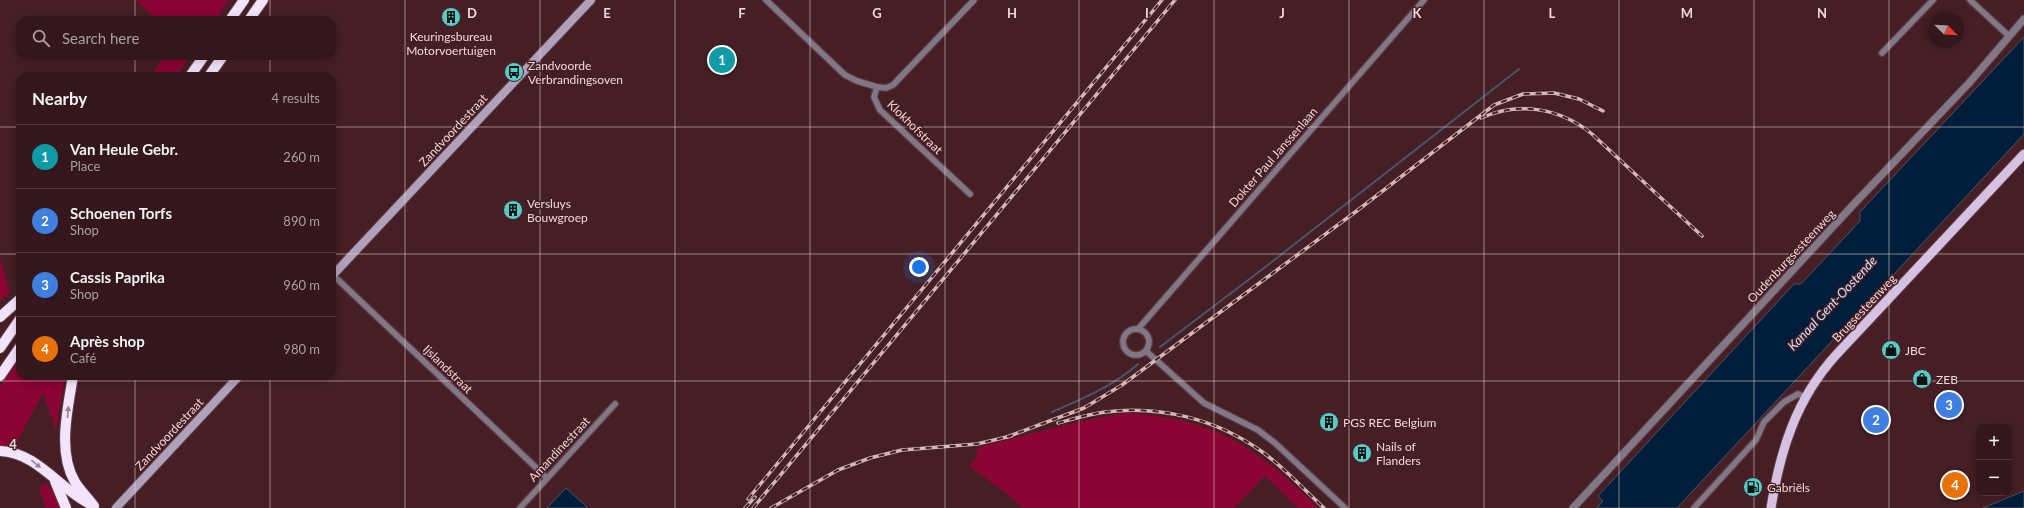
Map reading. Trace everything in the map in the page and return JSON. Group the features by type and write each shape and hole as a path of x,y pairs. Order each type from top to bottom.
{"highway":[{"path":"233,16 244,0"},
{"path":"251,16 262,0"},
{"path":"193,72 201,60"},
{"path":"212,72 220,60"},
{"path":"0,317 16,303"},
{"path":"0,348 16,325"},
{"path":"0,376 16,353"},
{"path":"72,380 66,429 67,459 75,482 96,507"},
{"path":"0,451 18,454 30,460 81,500 96,507"},
{"path":"55,480 66,508"}],"main road":[{"name":"Zandvoordestraat","path":"336,273 591,0"},
{"name":"Brugsesteenweg","path":"1771,508 1778,467 1786,439 1805,397 1826,367 2024,154"},
{"name":"Zandvoordestraat","path":"116,508 235,380"}],"street":[{"path":"766,0 845,75 857,81 886,88 893,85 974,0"},
{"name":"Dokter Paul Janssenlaan","path":"1146,351 1142,354 1133,355 1124,348 1124,337 1132,329 1138,329 1424,0"},
{"path":"1882,53 1933,0"},
{"path":"1970,0 2008,36"},
{"name":"Oudenburgsesteenweg","path":"1573,508 1848,210 1970,82 2024,19"},
{"name":"Klokhofstraat","path":"877,86 874,97 880,110 970,194"},
{"name":"Ijslandstraat","path":"336,279 547,478"},
{"path":"1138,329 1144,331 1148,337 1149,344 1146,351 1204,403 1258,430 1275,443 1345,508"},
{"path":"1694,508 1756,440 1768,418 1791,398 1798,394 1805,397"},
{"name":"Amandinestraat","path":"520,508 615,404"}],"shaded area":[{"path":"136,0 229,0 219,16 153,16"},
{"path":"162,60 187,60 180,72 154,72"},
{"path":"0,257 10,292 0,301"},
{"path":"16,363 16,380 64,380 56,430 43,393 13,449 0,446 0,386"},
{"path":"1129,413 1160,416 1188,422 1212,430 1234,440 1255,453 1275,469 1319,508 1298,508 1265,476 1234,508 1023,508 1006,493 969,466 976,458 979,447 1072,423"},
{"path":"46,482 58,500 60,508 46,508 39,489"}],"water":[{"name":"Kanaal Gent-Oostende","path":"2024,37 2024,134 1677,508 1597,508 1603,501 1598,496 1794,284 1801,284 1860,221 1860,212"},
{"path":"566,488 588,508 547,508"},
{"path":"2024,491 2024,508 1983,508 2012,496"}],"waterway":[{"path":"1160,347 1264,268 1519,69"},
{"path":"1052,412 1086,397 1119,379 1138,364"}],"railway":[{"path":"748,499 1162,0"},
{"path":"753,508 1175,0"},
{"path":"1007,437 1084,408 1122,385 1358,210 1494,105 1523,94 1554,93 1579,99 1603,111"},
{"path":"1481,118 1510,110 1539,110 1553,113 1580,125 1592,134 1702,236"},
{"path":"1058,423 1093,414 1126,410 1167,413 1206,423 1225,430 1261,451 1286,471 1324,508"},
{"path":"771,508 838,470 870,458 902,450 977,444 1011,436"},
{"path":"745,508 755,497"}],"place":[{"name":"Keuringsbureau Motorvoertuigen","path":"451,17"},
{"name":"Van Heule Gebr.","path":"722,60"},
{"name":"Zandvoorde Verbrandingsoven","path":"514,72"},
{"name":"Versluys Bouwgroep","path":"513,210"},
{"name":"JBC","path":"1891,350"},
{"name":"ZEB","path":"1922,379"},
{"name":"Cassis Paprika","path":"1949,405"},
{"name":"Schoenen Torfs","path":"1876,420"},
{"name":"PGS REC Belgium","path":"1329,422"},
{"name":"Nails of Flanders","path":"1362,453"},
{"name":"Après shop","path":"1955,485"},
{"name":"Gabriëls","path":"1753,487"}]}
